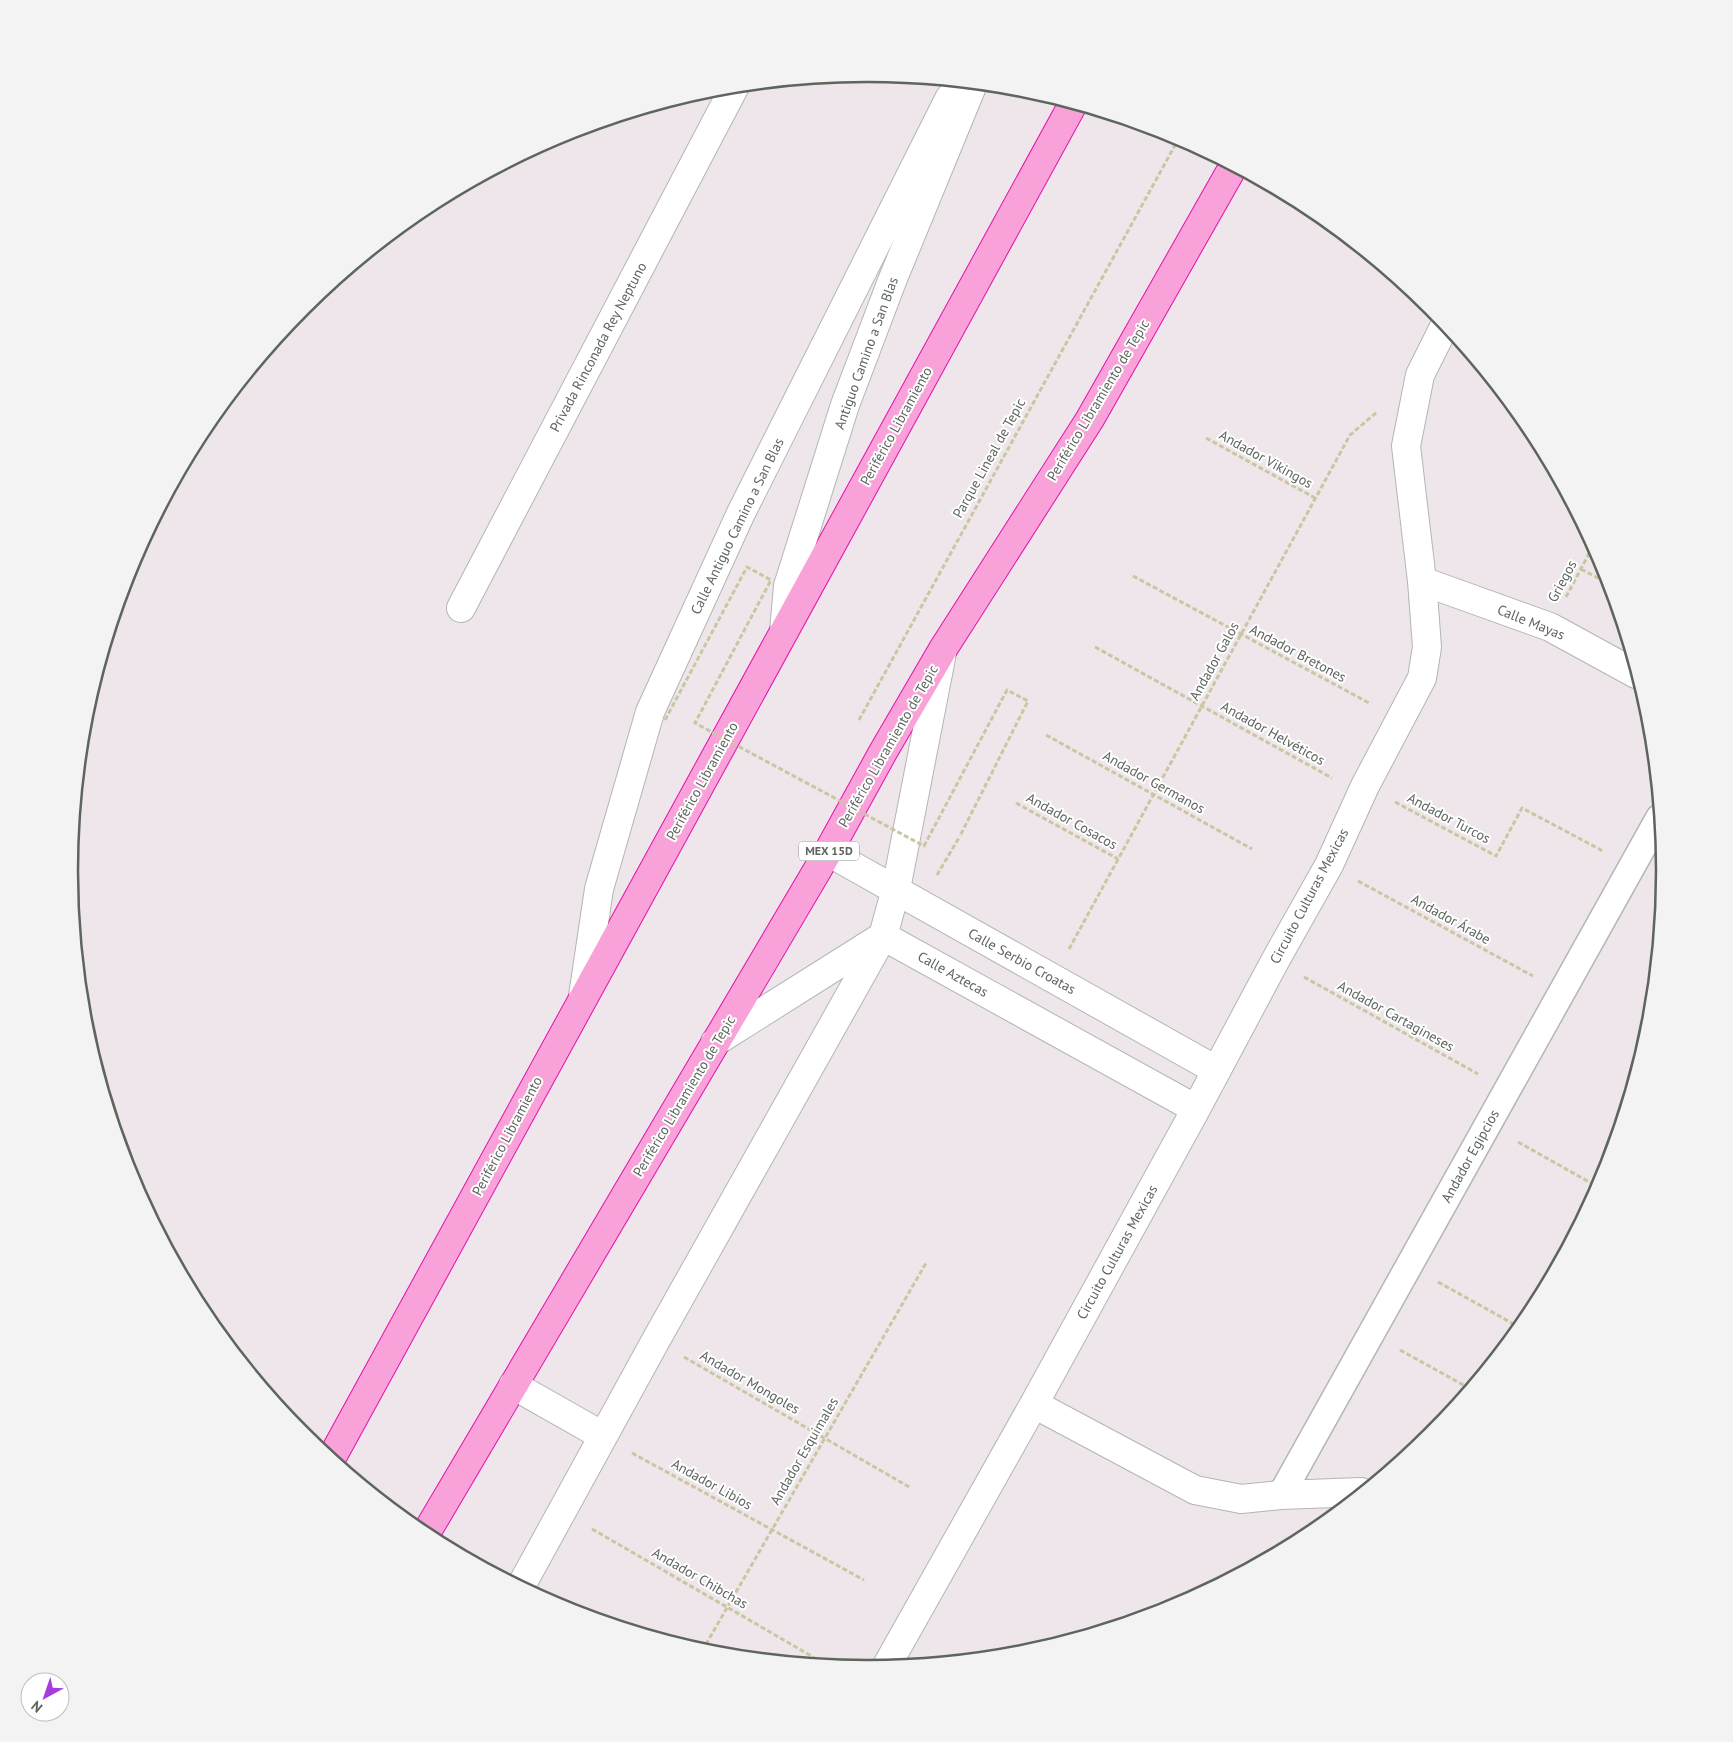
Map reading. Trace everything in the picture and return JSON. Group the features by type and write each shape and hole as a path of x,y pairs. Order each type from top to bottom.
{"highway":[{"name":"Periférico Libramiento","path":"334,1453 1070,109"},
{"name":"Periférico Libramiento de Tepic","path":"429,1528 828,852 943,649 1090,419 1230,171"}],"street":[{"name":"Calle Antiguo Camino a San Blas","path":"583,996 599,889 650,712 741,513 949,99 957,88"},
{"name":"Antiguo Camino a San Blas","path":"784,631 788,586 845,405 922,204 971,89"},
{"name":"Privada Rinconada Rey Neptuno","path":"461,608 731,94"},
{"name":"Circuito Culturas Mexicas","path":"890,1659 1034,1404 1329,865 1363,790 1422,678 1427,647 1422,581 1406,446 1420,375 1442,332"},
{"name":"Calle Mayas","path":"1422,581 1550,627 1630,671"},
{"path":"523,1581 656,1340 883,936 896,889 943,649"},
{"name":"Andador Egipcios","path":"1281,1495 1654,826"},
{"name":"Calle Serbio Croatas","path":"828,852 1216,1070"},
{"path":"716,1042 883,936"},
{"name":"Calle Aztecas","path":"883,936 1196,1109"},
{"path":"513,1385 603,1436"},
{"path":"1034,1404 1195,1490 1241,1499 1281,1495 1353,1492"}],"path":[{"name":"Parque Lineal de Tepic","path":"858,721 1175,145"},
{"name":"Andador Galos","path":"1053,978 1350,435 1378,411"},
{"name":"Andador Vikingos","path":"1206,438 1315,498"},
{"name":"Griegos","path":"1550,627 1589,555"},
{"path":"665,720 747,567 771,580 695,723 924,846 1007,690 1028,701 960,836 920,904"},
{"path":"1581,569 1599,579"},
{"name":"Andador Bretones","path":"1132,576 1400,719"},
{"name":"Andador Helvéticos","path":"1095,648 1363,790"},
{"name":"Andador Germanos","path":"1046,735 1252,849"},
{"name":"Andador Turcos","path":"1363,790 1496,856 1522,808 1632,866"},
{"name":"Andador Cosacos","path":"1016,803 1118,859"},
{"name":"Andador Árabe","path":"1329,865 1562,992"},
{"name":"Andador Cartagineses","path":"1275,961 1506,1090"},
{"path":"1487,1125 1591,1183"},
{"name":"Andador Esquimales","path":"706,1643 926,1263"},
{"path":"1409,1265 1512,1323"},
{"path":"1371,1334 1464,1385"},
{"name":"Andador Mongoles","path":"656,1340 911,1488"},
{"name":"Andador Libios","path":"603,1436 864,1580"},
{"name":"Andador Chibchas","path":"561,1512 815,1658"}]}
